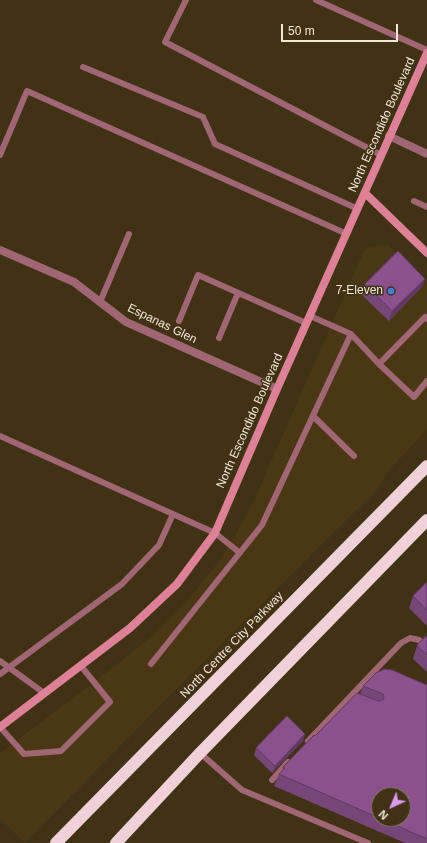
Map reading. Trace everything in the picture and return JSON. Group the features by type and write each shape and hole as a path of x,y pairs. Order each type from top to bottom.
{"highway":[{"name":"North Centre City Parkway","path":"56,843 427,466"},
{"path":"116,843 200,754 427,520"}],"street":[{"name":"North Escondido Boulevard","path":"0,727 130,628 177,584 215,533 277,389 427,53"},
{"path":"389,136 427,154"},
{"path":"365,193 427,253"},
{"name":"Espanas Glen","path":"0,250 74,282 126,322 277,389"}],"lane":[{"path":"186,0 165,42 381,155"},
{"path":"316,0 427,50"},
{"path":"82,67 203,117 215,144 358,209"},
{"path":"0,155 26,92 347,234"},
{"path":"414,201 427,207"},
{"path":"100,302 129,234"},
{"path":"179,321 198,275 238,293 351,334 379,364 414,397 427,381"},
{"path":"219,338 238,293"},
{"path":"379,364 426,317"},
{"path":"151,664 262,525 351,334"},
{"path":"313,416 354,456"},
{"path":"0,436 215,533 240,553"},
{"path":"0,674 122,584 159,545 173,514"},
{"path":"304,745 401,644 410,638 419,640 425,645"},
{"path":"0,661 44,693"},
{"path":"0,727 24,754 60,751 110,702 80,666"},
{"path":"378,667 385,670"},
{"path":"348,699 355,701"},
{"path":"200,754 242,790 368,843"},
{"path":"272,780 293,756"}],"shaded area":[{"path":"387,244 427,282 427,429 391,468 376,491 188,677 25,843 0,819 0,753 124,659 153,635 186,602 217,564 234,538 255,498 363,253 368,247"}],"building":[{"name":"7-Eleven","path":"398,251 425,279 392,311 365,284"},
{"path":"427,582 427,610 413,596"},
{"path":"426,636 427,637 427,655 417,646"},
{"path":"385,669 392,670 427,685 427,839 400,827 411,827 411,787 371,787 371,814 279,774 285,768 283,767 357,693 378,701 383,700 383,694 363,686 376,673"},
{"path":"287,716 305,734 275,766 256,748"}],"place":[{"name":"7-Eleven","path":"391,291"}]}
